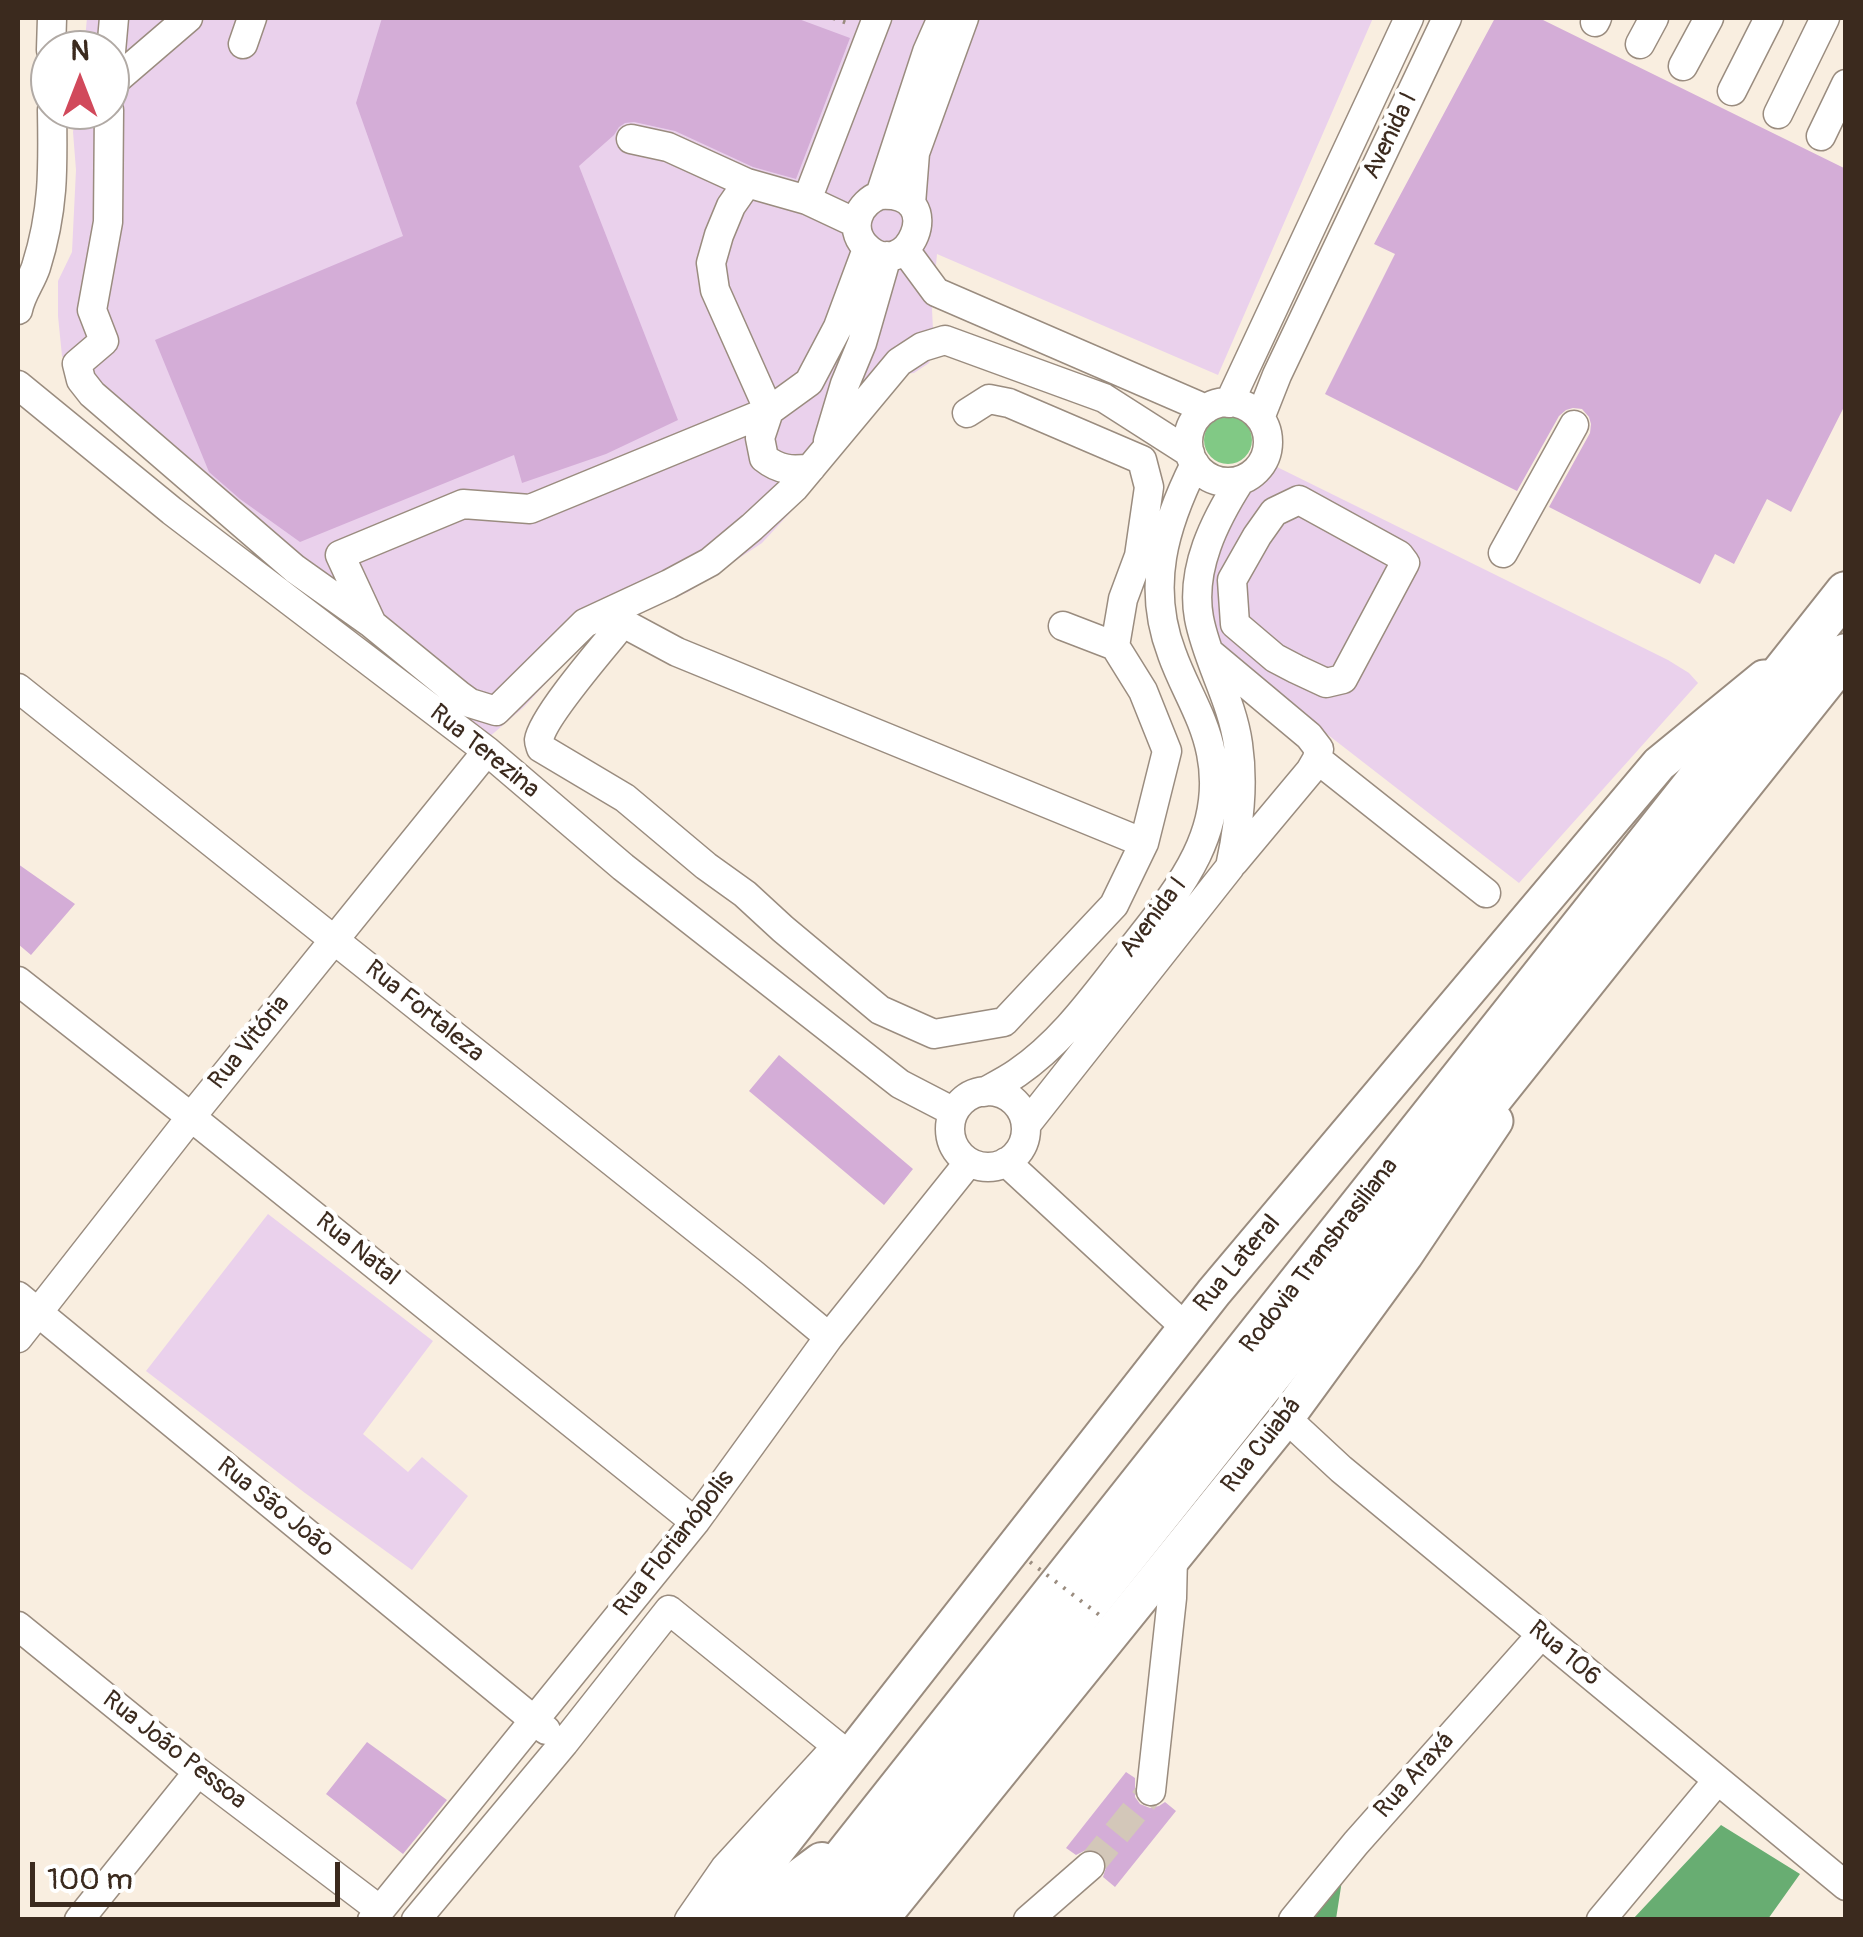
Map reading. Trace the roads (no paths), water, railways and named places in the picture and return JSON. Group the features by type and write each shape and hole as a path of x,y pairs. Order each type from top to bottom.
{"highway":[{"name":"Rodovia Transbrasiliana","path":"794,1920 1846,592"},
{"name":"Rodovia Transbrasiliana","path":"836,1920 1846,654"},
{"path":"744,1920 862,1834"}],"main road":[{"name":"Rua Lateral","path":"722,1920 1185,1327 1659,764 1800,650"},
{"name":"Rua Cuiabá","path":"880,1920 1286,1418 1404,1255 1610,948"}],"street":[{"path":"130,68 188,18"},
{"path":"807,200 877,18"},
{"path":"879,244 916,235 918,224 911,204 914,153 945,18"},
{"path":"880,194 927,52 945,18"},
{"name":"Avenida I","path":"1218,406 1409,18"},
{"name":"Avenida I","path":"1260,418 1448,18"},
{"path":"1640,44 1654,18"},
{"path":"1682,66 1708,18"},
{"path":"1732,91 1769,18"},
{"path":"1778,114 1825,18"},
{"path":"1821,136 1846,84"},
{"path":"19,302 35,270 51,202 52,130"},
{"path":"109,130 108,222 92,310 104,341 77,364 81,380 92,394 295,569 470,702 496,711 585,623 620,616 710,562 794,488 900,362 922,347 945,340 1104,398 1192,458 1204,474 1215,480 1240,480 1261,466 1268,442 1266,429 1260,418 1241,404 1218,406 1197,418 1191,428 1192,458"},
{"path":"631,140 668,147 746,182 807,200 879,244 936,292 1045,341 1218,406"},
{"path":"746,182 718,235 710,263 714,290 769,412 760,438 764,458 782,468 796,470 818,460 862,343 879,244 858,213 880,194 902,197 911,204"},
{"path":"295,569 340,555 463,504 530,509 769,412 809,382 879,244"},
{"path":"1034,373 1048,420"},
{"name":"Rua Terezina","path":"18,386 172,512 487,751 623,867 900,1084 954,1112"},
{"path":"968,413 988,400 1009,403 1142,460 1149,487 1139,556 1122,599 1115,646"},
{"path":"1503,552 1574,425"},
{"name":"Avenida I","path":"984,1092 1017,1073 1073,1023 1181,886 1207,831 1214,794 1212,755 1202,719 1171,654 1161,615 1158,572 1167,531 1192,458"},
{"name":"Avenida I","path":"1026,1125 1230,867 1241,790 1238,742 1199,617 1199,587 1206,546 1219,514 1240,480"},
{"path":"1299,500 1399,555 1404,563 1343,679 1326,683 1285,664 1235,624 1232,580 1274,512 1299,500"},
{"path":"340,555 372,624"},
{"path":"620,616 548,722 539,740 541,748 625,798 880,1010 934,1034 1004,1022 1114,906 1144,843 1167,751 1143,690 1115,646 1063,626"},
{"path":"620,616 677,652 1144,843"},
{"path":"1210,653 1310,736 1319,749 1310,772 1230,867"},
{"path":"1254,690 1285,664"},
{"name":"Rua Fortaleza","path":"18,688 829,1337"},
{"path":"512,696 548,722"},
{"name":"Rua Vitória","path":"18,1338 28,1305 191,1117 487,751"},
{"path":"1318,759 1486,894"},
{"name":"Rua Natal","path":"18,981 696,1522"},
{"path":"984,1092 1007,1096 1016,1104 1026,1125 1024,1145 1018,1154 988,1167 962,1156 950,1130 954,1112 962,1102 984,1092"},
{"name":"Rua Florianópolis","path":"376,1915 696,1522 829,1337 970,1162"},
{"path":"1006,1162 1185,1327"},
{"name":"Rua São João","path":"28,1305 564,1743"},
{"name":"Rua 106","path":"1286,1418 1341,1469 1846,1886"},
{"path":"1151,1791 1174,1556"},
{"path":"416,1920 669,1610 836,1744 836,1750 725,1868 689,1920"},
{"name":"Rua João Pessoa","path":"18,1626 376,1915"},
{"name":"Rua Araxá","path":"1292,1920 1541,1635"},
{"path":"79,1920 198,1772"},
{"path":"1601,1920 1717,1781"},
{"path":"1028,1920 1090,1866"}],"tunnel":[{"path":"1090,1866 1151,1791"}]}
